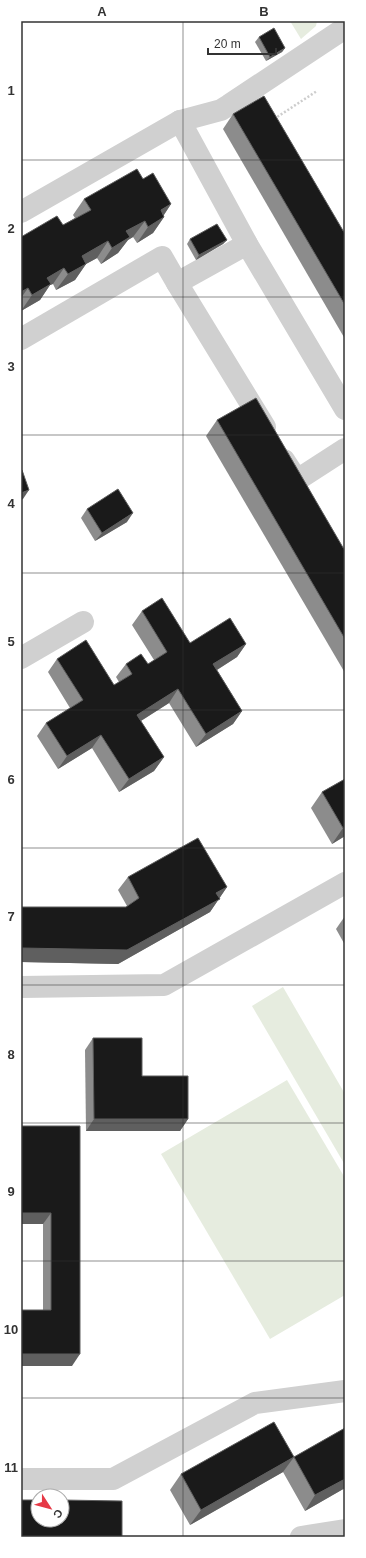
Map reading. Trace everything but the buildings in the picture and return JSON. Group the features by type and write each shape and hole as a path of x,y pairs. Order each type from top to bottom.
{"lane":[{"path":"21,212 180,121 220,110 229,105 345,28"},
{"path":"180,121 247,244 345,408"},
{"path":"177,284 247,244"},
{"path":"21,339 162,257 297,480 345,449"},
{"path":"21,658 83,622"},
{"path":"21,987 164,985 345,883"},
{"path":"21,1479 113,1479 254,1403 345,1391"},
{"path":"301,1537 345,1530"}],"path":[{"path":"269,123 317,91"}],"shaded area":[{"path":"290,21 317,21 316,26 301,39"},
{"path":"283,987 345,1094 345,1165 252,1006"},
{"path":"287,1080 345,1178 345,1295 270,1339 161,1154"}]}
